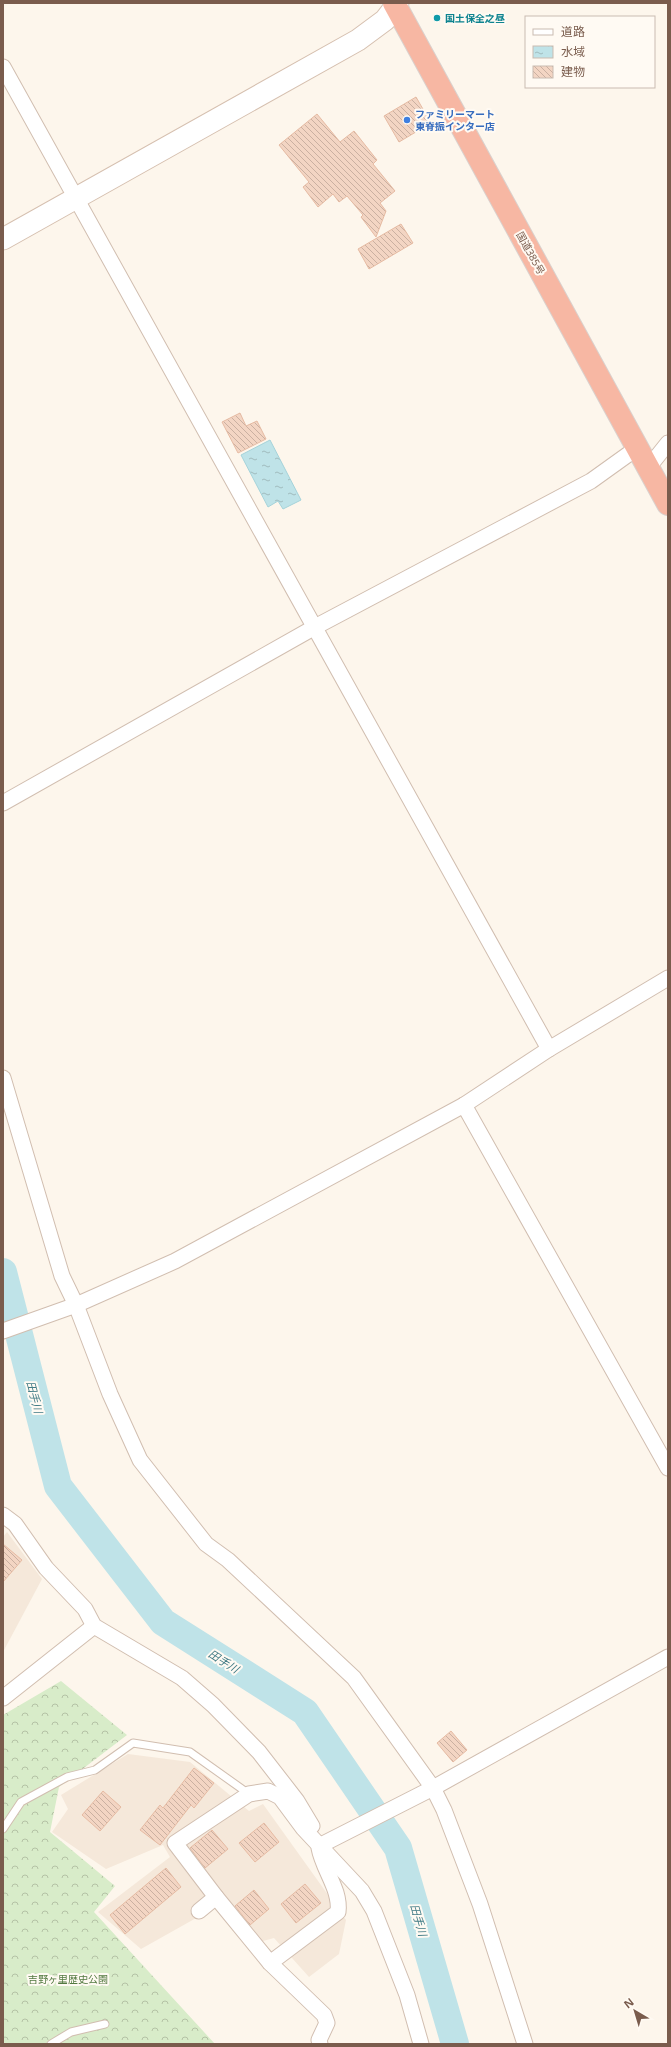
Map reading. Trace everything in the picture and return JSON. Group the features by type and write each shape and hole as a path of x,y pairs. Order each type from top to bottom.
{"highway":[{"name":"国道385号","path":"396,4 668,504"}],"street":[{"path":"3,239 358,40 386,20 396,4"},
{"path":"3,67 549,1049"},
{"path":"648,468 668,443"},
{"path":"3,803 315,627 590,481 637,448"},
{"path":"3,1330 76,1305 175,1261 464,1105 549,1049 668,978"},
{"path":"3,1078 60,1269 76,1305 110,1394 140,1460 206,1544 228,1560 354,1678 433,1788 444,1810 480,1904 525,2044"},
{"path":"464,1105 668,1468"},
{"path":"3,1515 15,1524 46,1568 85,1609 94,1626 182,1678 214,1705 259,1752 297,1801 314,1829 321,1857 339,1901 338,1912 270,1963"},
{"path":"3,1698 94,1626"},
{"path":"319,1846 361,1823 433,1788 668,1657"},
{"path":"320,2044 319,2040 327,2023 324,2015 270,1963 216,1897 175,1843 248,1794 268,1791 280,1797 319,1846 362,1891 374,1911 407,1995 421,2044"},
{"path":"199,1911 216,1897"}],"lane":[{"path":"3,1829 21,1802 67,1777 95,1770 133,1743 190,1752 248,1794"},
{"path":"51,2044 71,2032 105,2024"}],"shaded area":[{"path":"7,1532 42,1579 3,1652 3,1537"},
{"path":"128,1754 190,1762 249,1811 263,1804 346,1920 339,1954 309,1977 274,1938 249,1945 214,1908 141,1949 98,1912 170,1857 163,1845 106,1869 52,1832 68,1809 61,1795"}],"green space":[{"name":"吉野ヶ里歴史公園","path":"61,1681 127,1735 59,1787 50,1832 115,1886 94,1912 215,2044 3,2044 3,1715"}],"water":[{"path":"270,440 301,500 283,509 278,501 268,507 241,455"}],"building":[{"path":"416,97 431,123 399,142 384,116"},
{"path":"317,114 340,142 354,131 377,160 373,164 395,191 380,203 386,211 376,237 361,217 363,215 347,196 339,202 333,194 318,207 303,187 309,182 279,145"},
{"path":"401,224 413,243 369,269 358,249"},
{"path":"240,413 246,426 257,421 266,439 238,453 222,422"},
{"path":"3,1544 22,1560 3,1582"},
{"path":"451,1731 467,1750 453,1762 437,1743"},
{"path":"194,1768 214,1783 194,1808 191,1805 160,1845 140,1830 160,1805 163,1808"},
{"path":"103,1791 121,1807 100,1831 82,1815"},
{"path":"264,1823 279,1842 255,1862 239,1843"},
{"path":"212,1830 228,1849 205,1868 190,1848"},
{"path":"166,1868 181,1887 125,1934 110,1915"},
{"path":"305,1884 321,1903 296,1923 281,1904"},
{"path":"254,1890 269,1909 250,1925 235,1906"}],"waterway":[{"name":"田手川","path":"3,1272 58,1486 163,1622 305,1712 398,1848 455,2044"}],"place":[{"name":"国土保全之昼","path":"437,18"},
{"name":"ファミリーマート 東脊振インター店","path":"407,120"}]}
